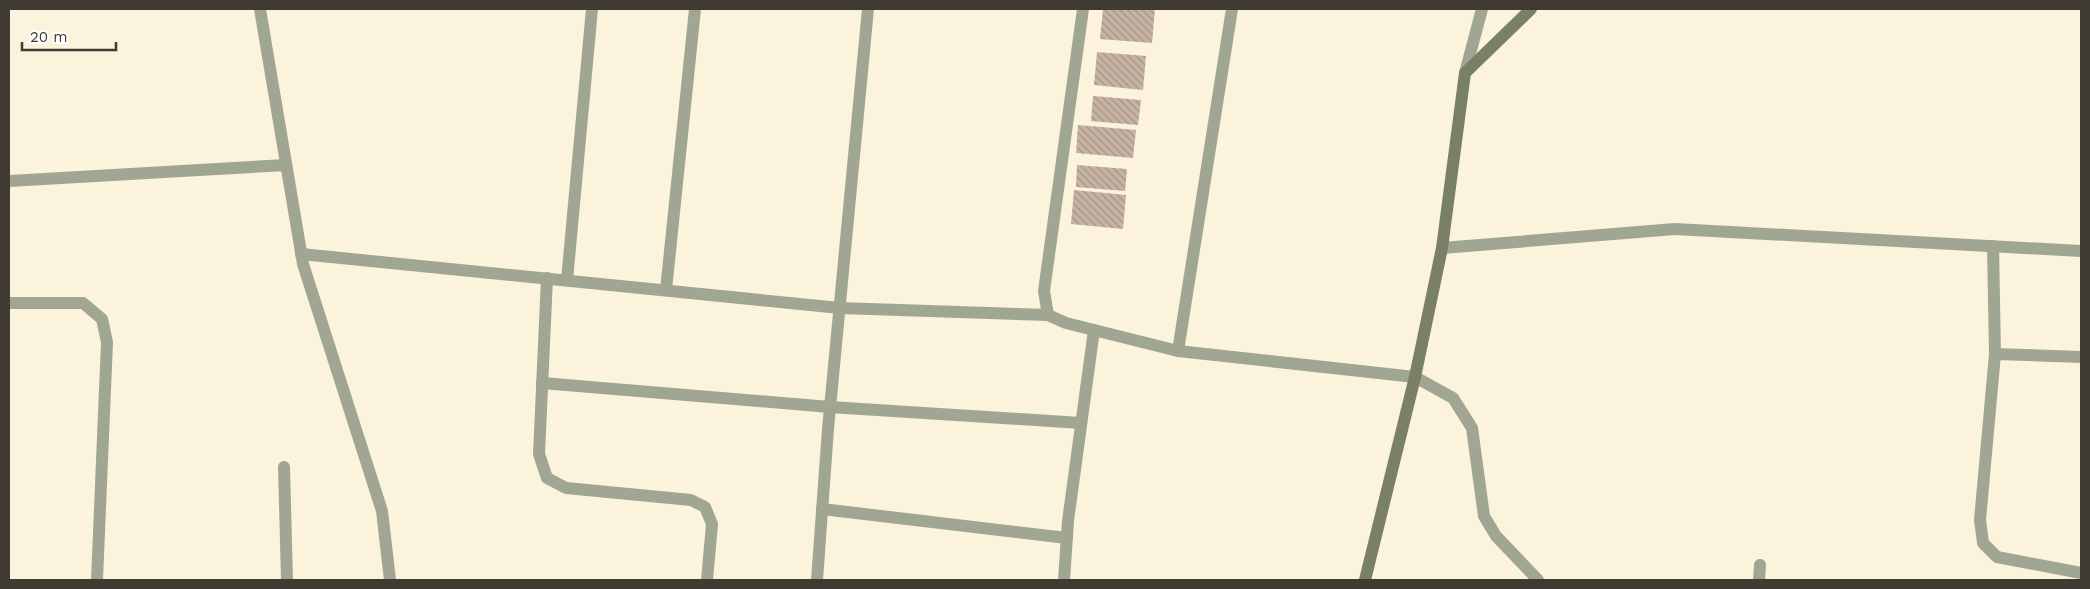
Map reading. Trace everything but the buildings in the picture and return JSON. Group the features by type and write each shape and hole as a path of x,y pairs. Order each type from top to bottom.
{"main road":[{"path":"1365,580 1415,377 1442,248 1465,73 1531,9"}],"street":[{"path":"260,9 300,254 382,510 390,580"},
{"path":"567,280 592,9"},
{"path":"666,290 695,9"},
{"path":"817,580 830,407 868,9"},
{"path":"1048,315 1044,291 1083,9"},
{"path":"1178,351 1232,9"},
{"path":"1465,73 1482,9"},
{"path":"9,181 286,165"},
{"path":"1442,248 1675,229 2081,251"},
{"path":"1993,246 1995,354 1980,520 1983,543 1997,557 2081,573"},
{"path":"300,254 840,308 1048,315 1094,330 1178,351 1415,377 1453,398 1472,428 1484,516 1496,536 1538,580"},
{"path":"547,278 539,454 547,478 566,488 691,500 705,508 712,524 707,580"},
{"path":"9,303 84,303 102,319 107,342 97,580"},
{"path":"1064,580 1067,538 1094,330"},
{"path":"1995,354 2081,357"},
{"path":"542,383 830,407 1081,423"},
{"path":"284,467 287,580"},
{"path":"822,509 1067,538"},
{"path":"1759,580 1760,565"}]}
